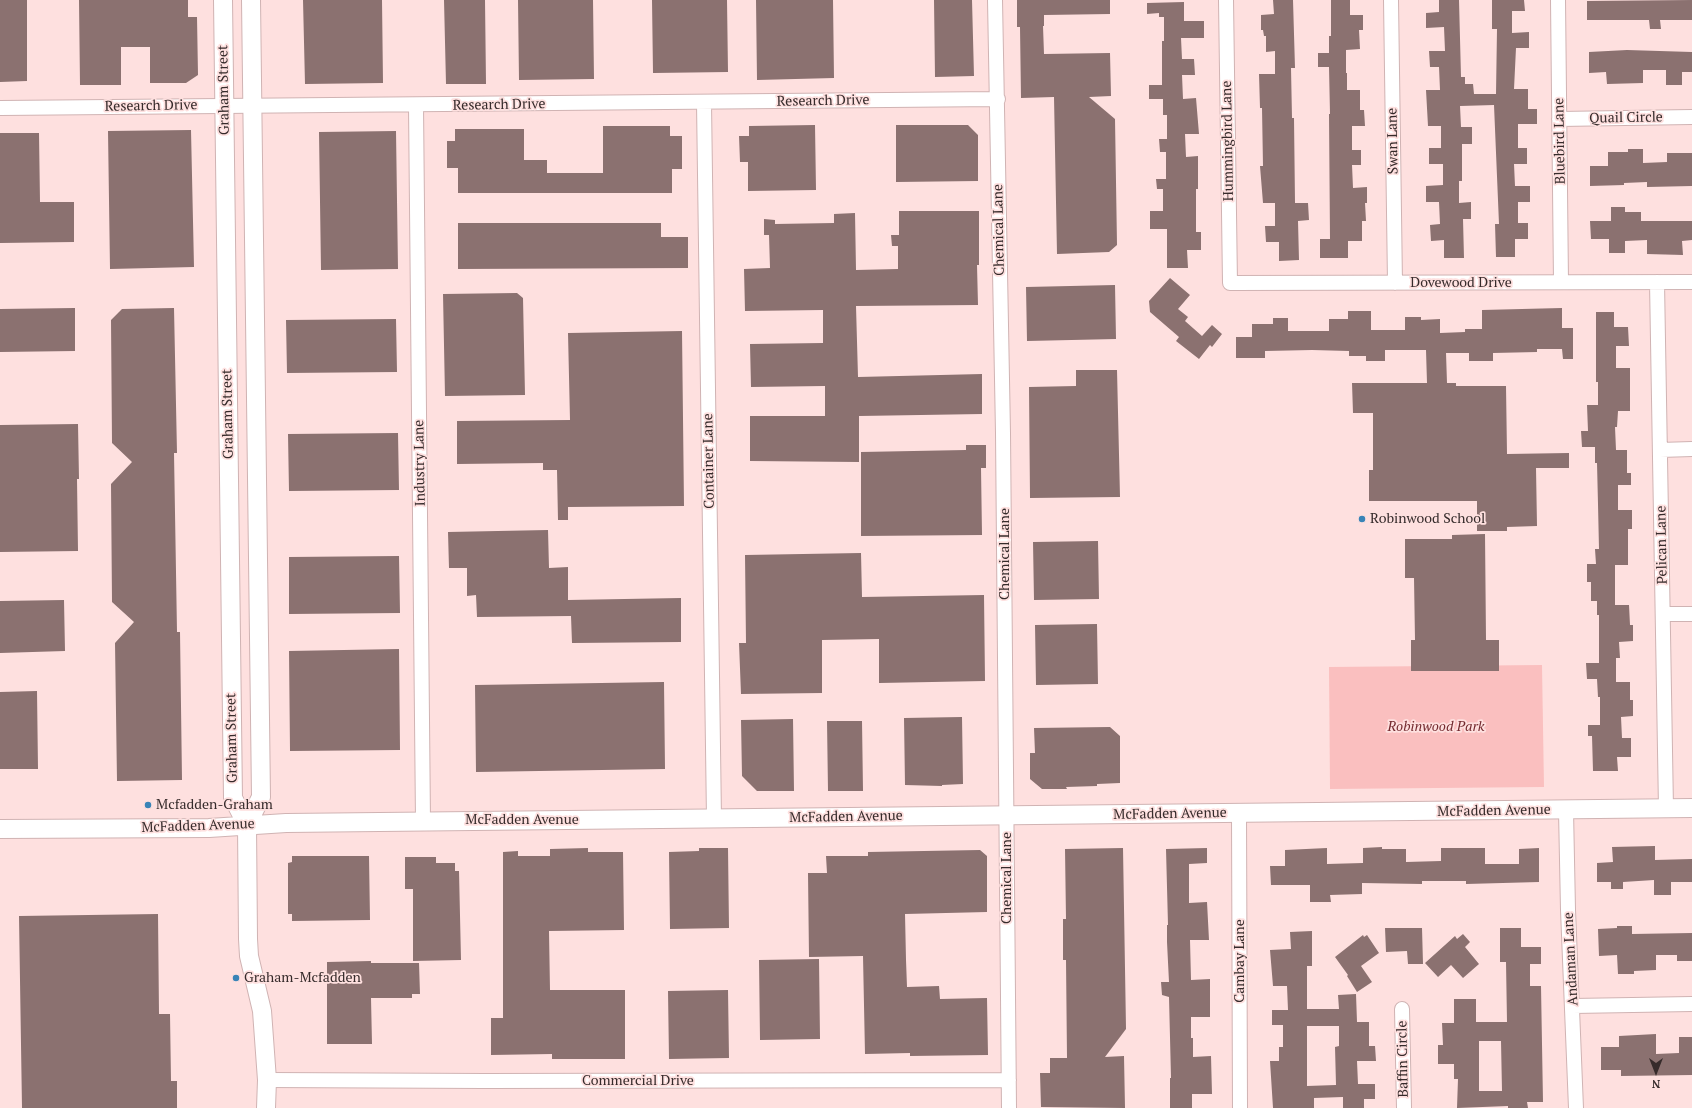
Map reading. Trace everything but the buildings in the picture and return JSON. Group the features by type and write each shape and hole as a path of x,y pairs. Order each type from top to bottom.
{"street":[{"name":"Graham Street","path":"224,0 233,798 247,825 249,956 262,1011 267,1080 266,1108"},
{"name":"Graham Street","path":"247,825 261,797 250,0"},
{"name":"Chemical Lane","path":"995,0 1003,434 1009,1108"},
{"name":"Hummingbird Lane","path":"1226,0 1230,283"},
{"name":"Swan Lane","path":"1391,0 1395,283"},
{"name":"Bluebird Lane","path":"1558,0 1561,282"},
{"name":"Research Drive","path":"0,108 252,105 704,103 998,99"},
{"name":"Container Lane","path":"704,103 714,819"},
{"name":"Industry Lane","path":"416,105 423,821"},
{"name":"Quail Circle","path":"1559,120 1692,117"},
{"name":"Pelican Lane","path":"1657,282 1666,809"},
{"name":"Dovewood Drive","path":"1230,283 1692,282"},
{"path":"1660,450 1692,450"},
{"path":"229,461 257,460"},
{"path":"1663,614 1692,614"},
{"name":"McFadden Avenue","path":"0,830 209,828 286,822 1239,814 1692,808"},
{"name":"Andaman Lane","path":"1566,810 1568,910 1576,1108"},
{"name":"Cambay Lane","path":"1239,814 1240,1108"},
{"path":"1573,1006 1692,1004"},
{"name":"Baffin Circle","path":"1402,1009 1404,1108"},
{"name":"Commercial Drive","path":"267,1080 1009,1080"}],"green space":[{"name":"Robinwood Park","path":"1542,665 1544,787 1330,789 1329,667"}],"place":[{"name":"Robinwood School","path":"1362,519"},
{"name":"Mcfadden-Graham","path":"148,805"},
{"name":"Graham-Mcfadden","path":"236,978"}]}
